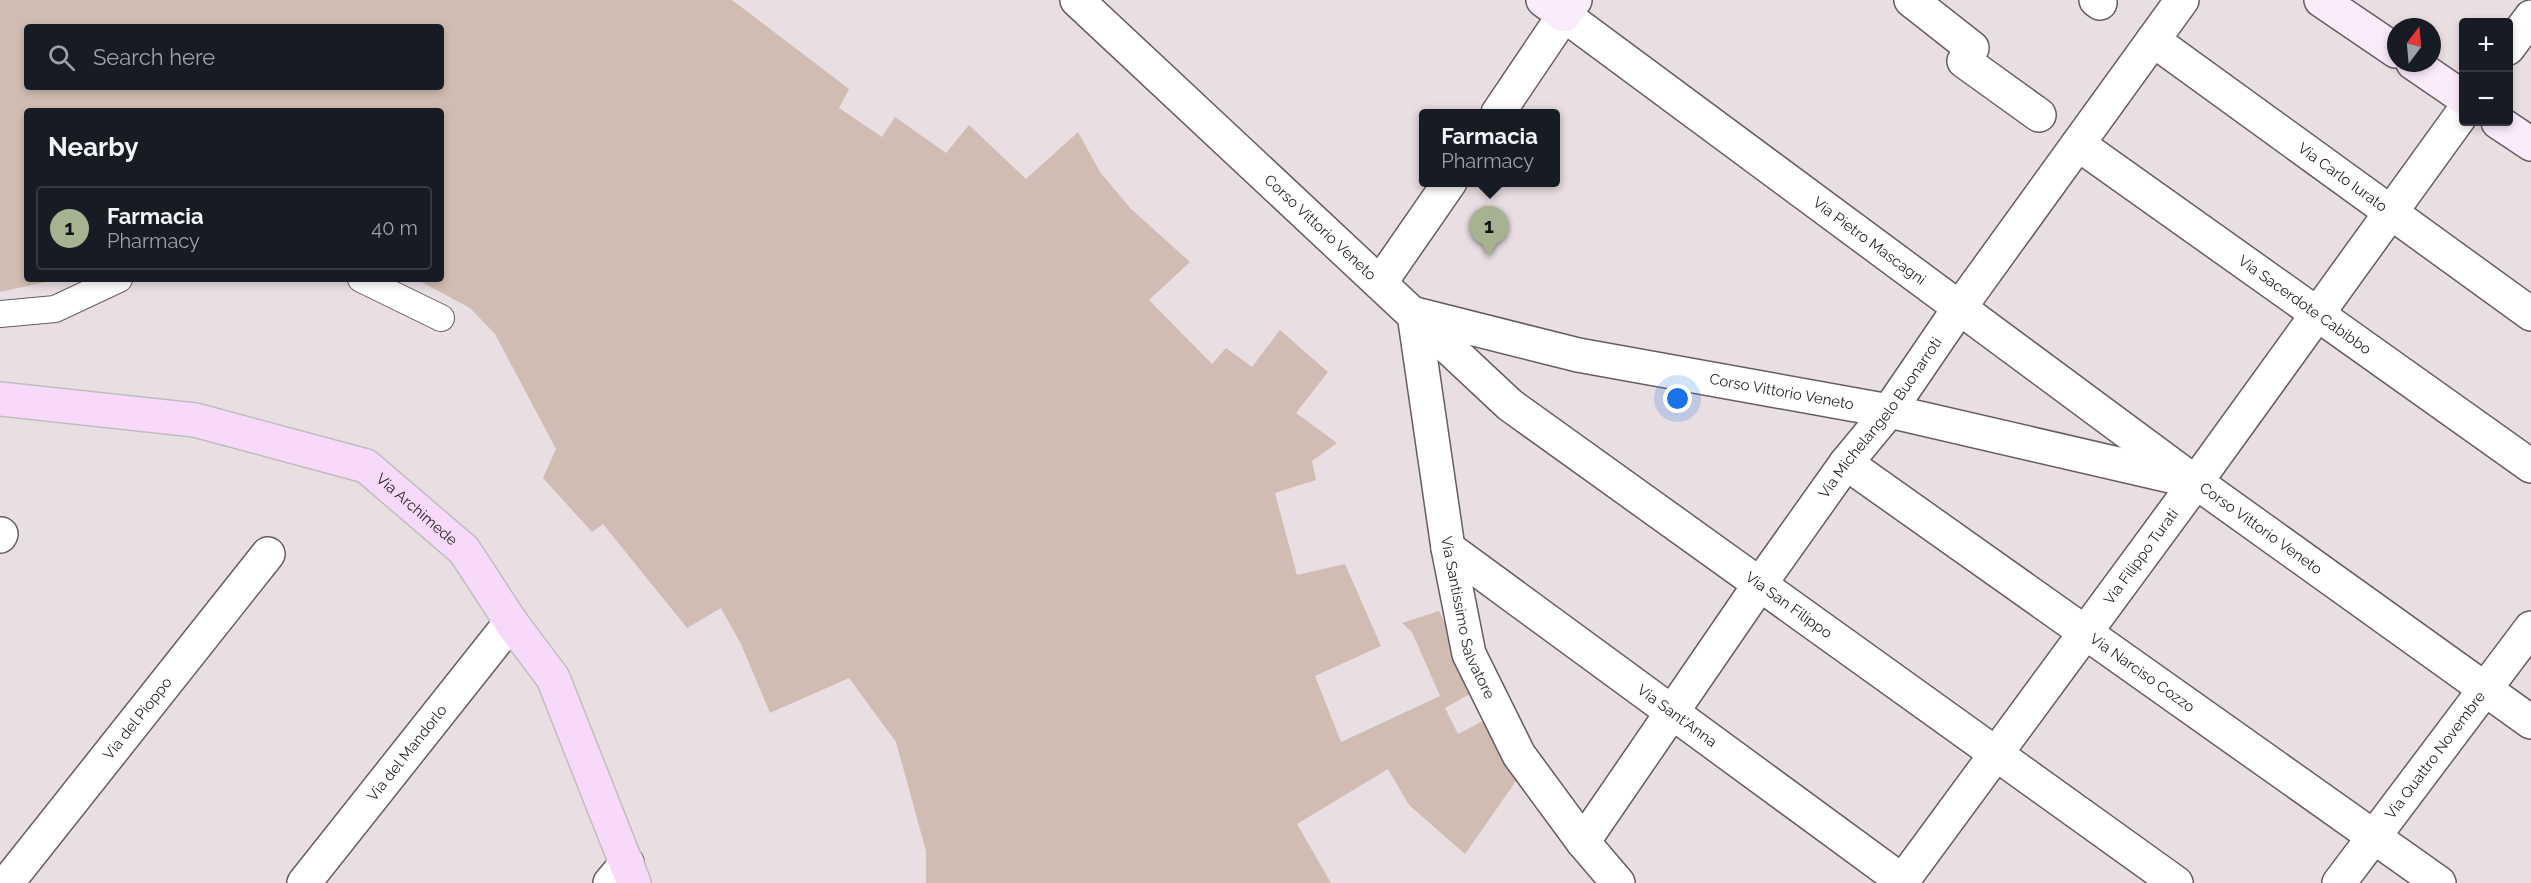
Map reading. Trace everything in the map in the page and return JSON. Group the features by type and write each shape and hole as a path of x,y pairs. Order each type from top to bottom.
{"main road":[{"path":"2321,0 2387,45"},
{"path":"2426,72 2459,95"},
{"path":"2504,126 2531,144"},
{"name":"Via Archimede","path":"0,399 195,420 366,466 464,550 553,678 624,876"}],"street":[{"name":"Corso Vittorio Veneto","path":"1077,0 1414,314 1578,355 1889,411 2196,482 2531,722"},
{"path":"1911,0 1972,48 1964,61 2039,115"},
{"name":"Via Michelangelo Buonarroti","path":"1583,842 1846,463 1889,411 1960,307 2182,0"},
{"path":"1501,109 1561,5"},
{"name":"Via Pietro Mascagni","path":"1561,5 1960,307 2196,482"},
{"path":"2513,41 2531,17"},
{"name":"Via Carlo Iurato","path":"2153,40 2531,314"},
{"name":"Via Filippo Turati","path":"1903,882 2196,482 2459,117"},
{"name":"Via Sacerdote Cabibbo","path":"2078,144 2531,466"},
{"path":"1380,283 1447,187"},
{"name":"Via Santissimo Salvatore","path":"1414,314 1448,548 1469,654 1519,755 1583,842 1618,883"},
{"name":"Via San Filippo","path":"1414,314 1510,405 2176,883"},
{"name":"Via Narciso Cozzo","path":"1846,463 2439,883"},
{"name":"Via Sant'Anna","path":"1448,548 1903,882"},
{"name":"Via del Pioppo","path":"7,883 268,554"},
{"name":"Via del Mandorlo","path":"304,883 512,622"},
{"name":"Via Quattro Novembre","path":"2339,883 2531,628"}],"lane":[{"path":"0,314 55,309 113,282"},
{"path":"367,282 441,318"}],"shaded area":[{"path":"0,0 732,0 849,89 839,108 882,137 895,117 946,153 969,125 1026,179 1078,132 1100,172 1131,209 1190,262 1149,300 1212,364 1226,348 1252,367 1280,330 1328,372 1296,413 1337,443 1312,461 1316,480 1275,493 1297,575 1345,564 1381,646 1315,676 1341,742 1440,696 1412,632 1402,623 1439,611 1477,690 1445,708 1458,734 1489,718 1523,771 1465,854 1409,805 1388,769 1297,824 1331,883 926,883 926,851 896,742 849,678 770,713 741,644 721,608 687,628 603,524 592,532 543,478 556,449 495,334 470,308 422,282 444,282 444,108 24,108 24,282 45,282 0,292"}],"place":[{"name":"Farmacia","path":"1489,256"}]}
